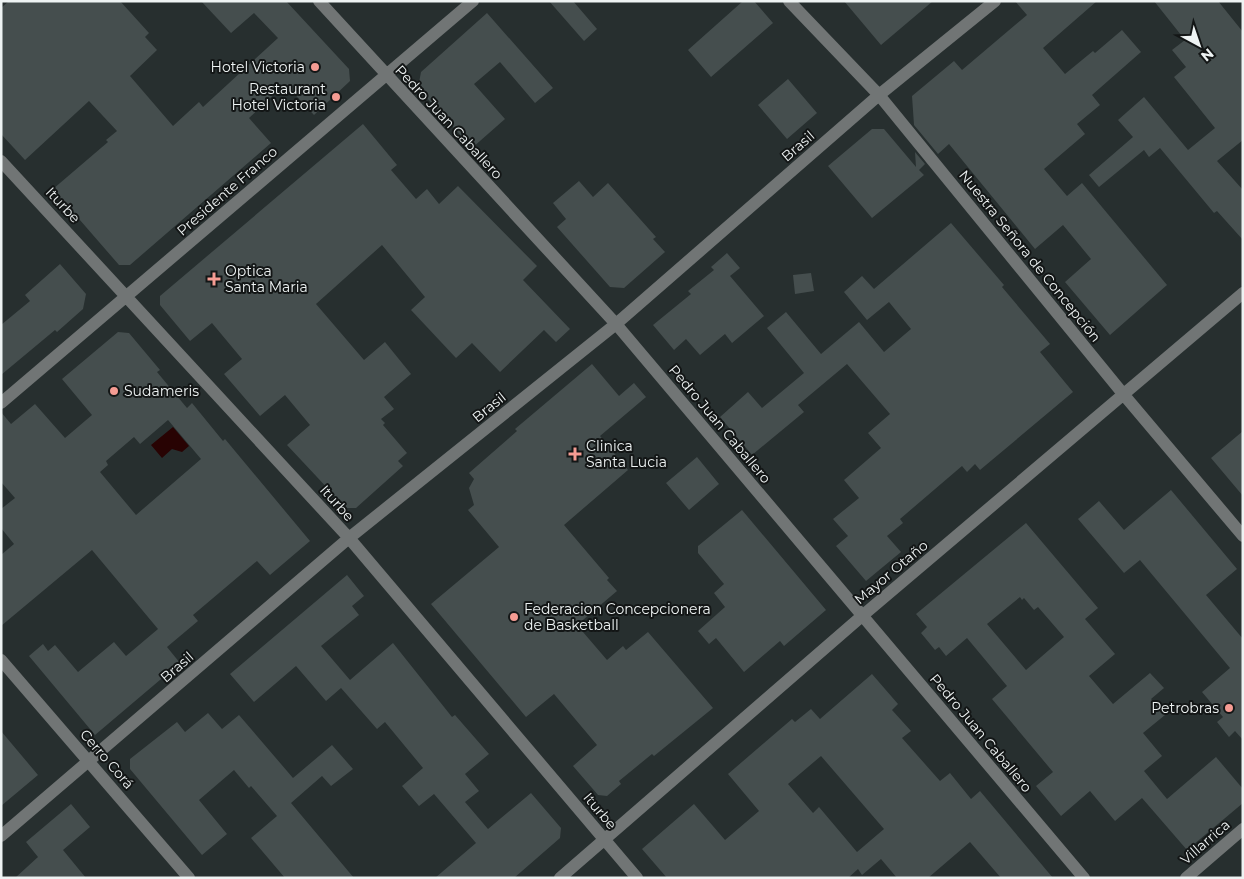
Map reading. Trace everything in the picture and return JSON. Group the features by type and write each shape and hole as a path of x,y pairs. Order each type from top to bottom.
{"street":[{"name":"Pedro Juan Caballero","path":"319,1 616,324 1084,878"},
{"name":"Presidente Franco","path":"1,403 473,1"},
{"name":"Nuestra Señora de Concepción","path":"789,1 879,95 1243,536"},
{"name":"Brasil","path":"1,836 349,538 616,324 879,95 995,1"},
{"name":"Iturbe","path":"1,161 128,296 349,538 637,878"},
{"name":"Mayor Otaño","path":"560,878 862,616 1243,293"},
{"name":"Cerro Corá","path":"1,660 189,878"},
{"name":"Villarrica","path":"1186,878 1243,829"}],"shaded area":[{"path":"173,427 189,446 182,452 172,449 162,458 151,445"}],"building":[{"path":"9,1 120,1 149,33 145,37 157,50 130,76 173,126 199,102 203,107 278,38 254,13 231,33 201,1 286,1 349,69 350,81 314,115 285,84 249,118 271,143 130,265 119,265 53,189 108,142 106,140 117,131 89,101 25,160 1,134 1,8"},
{"path":"549,1 573,1 597,29 584,41"},
{"path":"743,1 754,1 773,23 711,77 688,50"},
{"path":"844,1 933,1 881,45"},
{"path":"1015,1 1097,1 1043,48 1065,74 1093,51 1095,53 1122,30 1141,52 1092,95 1100,105 1077,124 1085,134 1044,169 1067,196 1082,183 1167,285 1110,335 1065,282 1091,259 1063,225 1035,249 949,144 938,154 914,125 912,96 954,61 962,70 1027,15"},
{"path":"1154,1 1218,1 1243,32 1243,140 1217,161 1243,190 1243,240 1217,211 1214,213 1160,148 1149,157 1144,150 1099,187 1089,175 1133,137 1118,120 1144,97 1188,150 1215,128 1174,77 1186,67 1172,50 1185,40"},
{"path":"487,13 553,88 535,103 500,62 474,84 505,119 472,148 418,88 421,72"},
{"path":"788,79 817,113 787,139 758,105"},
{"path":"363,124 397,165 391,170 416,199 427,189 439,204 458,186 537,266 523,280 570,329 556,342 544,330 500,372 472,343 456,358 411,310 425,297 382,245 316,304 364,360 385,342 411,374 384,397 394,409 381,419 385,423 383,425 407,453 398,461 403,466 356,508 346,508 287,445 310,425 285,395 260,416 224,374 242,359 212,323 190,341 160,305 160,296"},
{"path":"872,129 884,129 916,167 915,152 925,164 919,170 924,175 872,218 828,166"},
{"path":"579,181 593,197 608,183 656,237 653,239 665,252 624,288 610,287 557,227 566,219 553,203"},
{"path":"951,223 1004,285 1002,287 1050,344 1040,352 1073,392 980,470 975,464 967,472 962,466 900,519 903,523 887,536 901,552 866,581 836,546 848,536 833,519 859,498 844,480 881,448 868,433 890,414 847,364 798,405 804,412 752,455 720,417 748,392 762,408 804,373 767,328 786,312 821,354 859,322 884,352 911,329 889,302 867,320 844,292 862,276 874,289"},
{"path":"727,253 740,268 730,276 764,316 732,343 725,334 700,355 686,339 674,350 653,325 691,294 688,291 714,270 711,267"},
{"path":"60,264 86,294 83,309 57,332 55,330 1,375 1,325 30,301 25,295"},
{"path":"811,273 814,291 795,294 793,275"},
{"path":"118,332 129,333 160,370 157,372 187,408 192,403 223,441 225,439 310,541 270,575 257,561 193,615 198,621 167,647 180,663 95,735 29,656 43,644 48,651 55,645 78,672 114,642 126,656 158,629 92,550 1,626 1,555 14,544 1,528 1,509 15,498 1,482 1,412 11,424 35,404 65,438 92,415 62,379","holes":["168,420 201,459 136,515 100,472 108,465 106,461 134,437 140,444"]},
{"path":"592,364 619,396 634,383 646,397 600,436 628,470 564,525 609,578 607,580 617,591 577,625 607,660 623,646 626,650 648,632 713,708 654,756 652,754 619,781 621,784 607,796 598,795 573,766 597,745 554,694 526,717 431,604 499,547 468,510 474,505 469,488 474,479 469,473 517,431 515,429"},
{"path":"1243,431 1243,496 1211,458"},
{"path":"697,457 719,484 689,510 666,483"},
{"path":"1171,490 1237,569 1206,595 1243,639 1243,740 1235,731 1229,737 1217,722 1223,717 1202,692 1230,668 1140,560 1124,573 1078,519 1099,501 1124,530"},
{"path":"742,510 826,610 784,646 780,641 744,672 716,638 709,644 698,631 725,607 714,593 724,584 698,553 698,546"},
{"path":"1026,523 1098,608 1085,619 1115,654 1089,676 1113,704 1150,673 1164,688 1151,699 1165,715 1143,733 1162,756 1144,771 1167,799 1216,757 1243,789 1243,803 1187,850 1142,798 1115,821 1090,791 1061,816 1036,786 1053,772 992,699 1007,686 967,638 946,656 939,647 935,650 921,633 927,627 916,614","holes":["1020,597 1022,600 1024,598 1034,610 1038,607 1064,637 1026,670 987,624"]},
{"path":"347,575 364,596 352,606 359,615 321,646 350,680 393,643 452,717 455,715 489,754 465,774 479,791 465,802 488,829 531,793 561,828 560,838 514,878 435,878 476,843 434,794 419,806 402,786 423,768 385,722 377,729 341,688 326,701 296,666 254,702 230,674"},
{"path":"872,674 898,704 892,710 911,731 902,738 940,781 950,773 971,799 980,791 1053,878 1001,878 970,842 928,878 897,878 881,859 862,875 858,869 848,878 667,878 642,849 694,804 725,840 759,811 728,774 792,719 795,722 811,709 820,719","holes":["821,756 884,829 857,852 819,807 813,813 788,784"]},
{"path":"208,713 222,729 239,715 293,778 332,745 353,769 331,786 322,776 291,803 354,878 285,878 251,838 277,816 234,770 199,800 227,834 202,855 130,769 130,759 177,722 185,732"},
{"path":"1,731 38,775 1,806"},
{"path":"71,804 90,827 63,850 86,878 15,878 38,857 26,842"}],"place":[{"name":"Hotel Victoria","path":"315,67"},
{"name":"Restaurant Hotel Victoria","path":"336,97"},
{"name":"Optica Santa Maria","path":"214,279"},
{"name":"Sudameris","path":"114,391"},
{"name":"Clinica Santa Lucia","path":"575,454"},
{"name":"Federacion Concepcionera de Basketball","path":"514,617"},
{"name":"Petrobras","path":"1229,708"}]}
